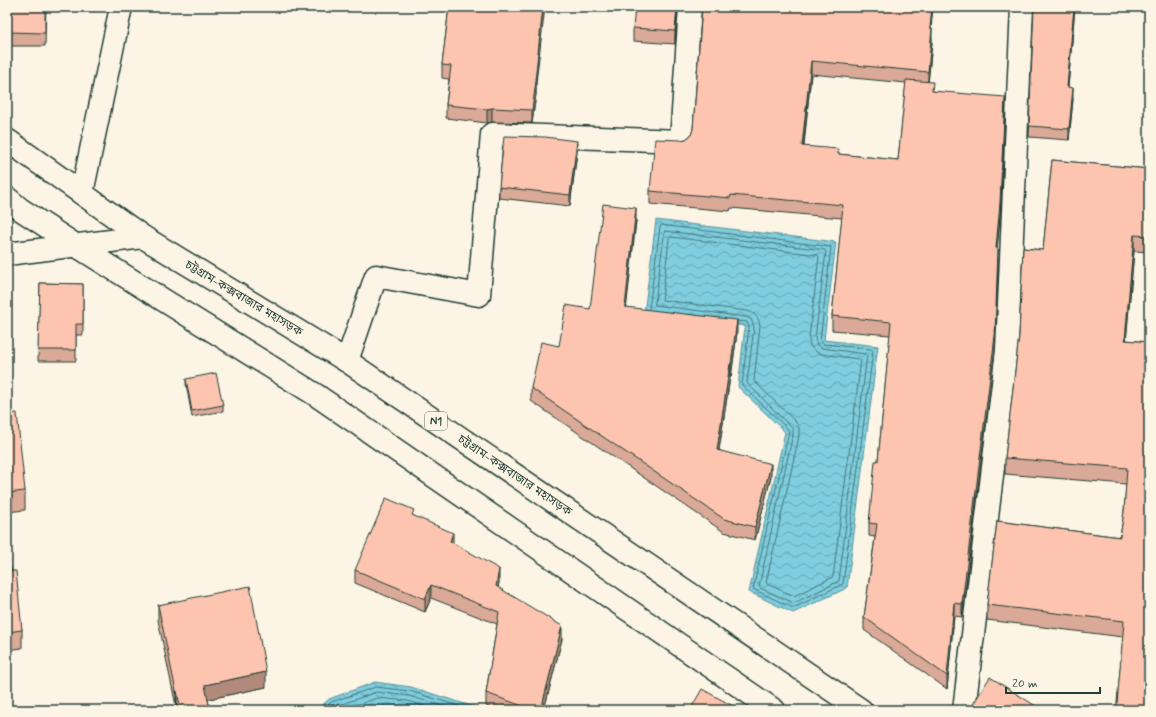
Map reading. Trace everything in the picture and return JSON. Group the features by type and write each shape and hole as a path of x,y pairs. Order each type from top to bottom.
{"main road":[{"path":"82,194 121,7"},
{"path":"347,361 376,276 479,295 492,134 681,141 690,7"},
{"path":"964,710 1006,350 1022,7"},
{"name":"চট্টগ্রাম-কক্সবাজার মহাসড়ক","path":"7,140 143,237 347,361 861,710"},
{"path":"7,198 20,210 316,395 774,710"},
{"path":"7,254 143,237"}],"water":[{"path":"656,220 836,242 824,340 878,346 847,588 793,613 749,592 785,432 738,387 745,326 644,313"},
{"path":"375,682 411,687 484,710 317,710 329,699"}],"building":[{"path":"7,7 45,7 45,33 7,32"},
{"path":"449,7 543,7 532,110 487,109 446,105 451,66 442,65"},
{"path":"635,7 677,7 675,31 633,28"},
{"path":"702,7 932,7 930,28 932,28 928,72 811,61 802,146 838,149 838,154 898,160 906,80 933,82 932,91 1005,97 1000,203 996,248 998,249 995,336 962,604 954,603 947,676 864,617 877,524 869,523 875,461 878,461 891,322 832,316 843,205 731,195 730,198 650,191 655,139 686,139 691,135 693,129"},
{"path":"1034,7 1074,7 1067,87 1073,88 1069,129 1029,126"},
{"path":"504,136 545,137 577,141 570,195 499,187"},
{"path":"1052,160 1149,169 1149,236 1134,235 1125,340 1149,342 1149,710 1115,710 1117,704 1124,621 987,605 997,521 1120,537 1124,512 1127,468 1005,458 1019,336 1023,248 1043,250"},
{"path":"603,204 636,208 625,307 737,320 717,450 771,464 755,527 724,519 531,388 541,342 559,346 566,305 590,309"},
{"path":"40,283 83,284 83,324 76,324 76,350 38,350"},
{"path":"216,373 223,405 192,411 186,379"},
{"path":"17,413 25,491 7,493 7,414"},
{"path":"386,498 414,510 412,515 453,533 450,541 499,569 496,586 562,626 541,710 534,710 486,693 499,612 431,585 425,599 355,570"},
{"path":"7,535 11,571 16,571 22,630 7,632"},
{"path":"250,586 266,672 205,685 210,710 181,710 158,605"},
{"path":"990,677 1042,710 971,710 970,709"},
{"path":"702,689 740,710 690,710"}]}
